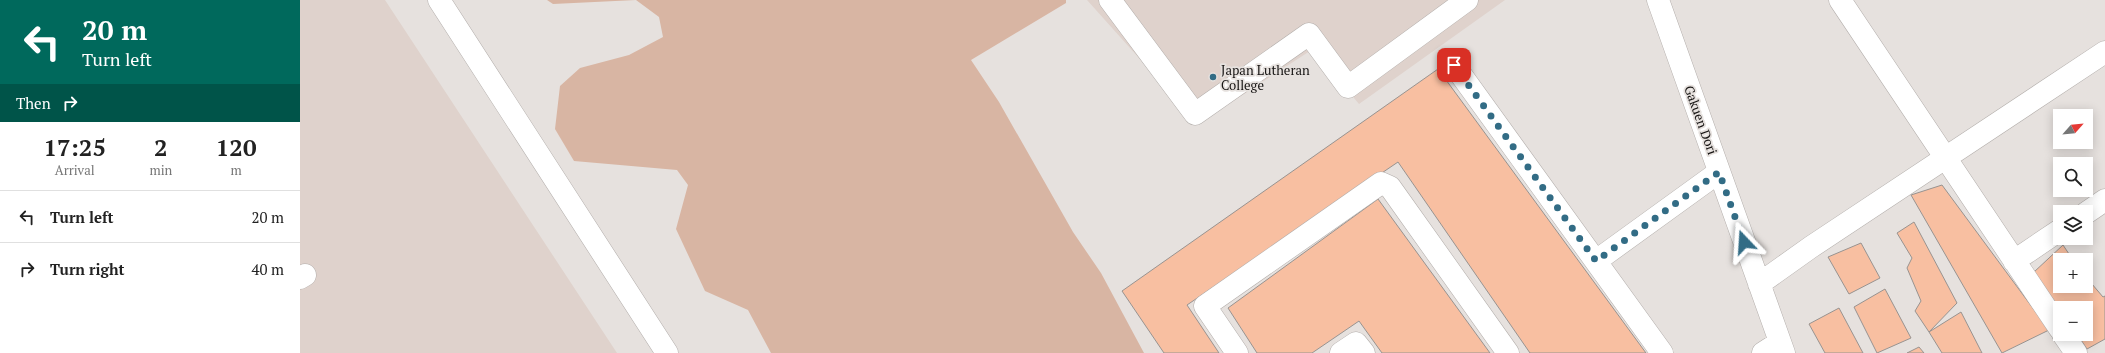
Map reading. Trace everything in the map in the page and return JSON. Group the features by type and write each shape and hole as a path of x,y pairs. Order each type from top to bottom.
{"street":[{"path":"439,0 667,353"},
{"path":"1110,0 1195,114 1308,34 1348,87 1467,0"},
{"name":"Gakuen Dori","path":"1658,0 1759,284 1776,349"},
{"path":"1840,0 2053,319"},
{"path":"1759,284 1811,247 1946,159 2105,52"},
{"path":"1454,65 1662,353"},
{"path":"1596,261 1719,172"},
{"path":"1237,353 1205,306 1381,182 1390,188 1508,353"},
{"path":"2093,208 2105,200"},
{"path":"2014,261 2053,235"},
{"path":"2068,341 2076,353"},
{"path":"1341,353 1356,343 1364,353"}],"shaded area":[{"path":"300,0 385,0 617,353 300,353"},
{"path":"547,0 636,0 553,4"},
{"path":"636,0 1066,0 1066,3 971,60 999,102 1073,232 1101,273 1144,353 771,353 748,310 705,291 676,229 688,185 677,170 574,161 555,129 560,86 580,68 629,55 663,37 659,17"},
{"name":"Japan Lutheran College","path":"1087,0 1505,0 1359,104 1313,49 1198,124"}],"building":[{"path":"1438,69 1646,353 1530,353 1398,162 1187,305 1219,353 1164,353 1122,291"},
{"path":"1942,185 2049,330 2002,353 1911,195"},
{"path":"1378,199 1490,353 1382,353 1359,321 1312,353 1257,353 1228,308"},
{"path":"1914,222 1957,303 1929,332 1915,311 1921,301 1907,268 1912,258 1897,233"},
{"path":"1861,243 1880,278 1849,294 1828,257"},
{"path":"2063,245 2068,253 2054,253"},
{"path":"2053,254 2053,293 2093,293 2093,285 2103,297 2105,296 2105,339 2087,349 2082,341 2093,341 2093,301 2054,301 2034,272"},
{"path":"1885,289 1911,338 1877,353 1854,307"},
{"path":"1839,308 1863,353 1825,353 1809,324"},
{"path":"1961,312 1982,353 1942,353 1929,332"},
{"path":"1919,347 1924,353 1907,353"}],"place":[{"name":"Japan Lutheran College","path":"1213,77"}],"route":[{"path":"1454,65 1596,261 1719,172 1744,242"}]}
